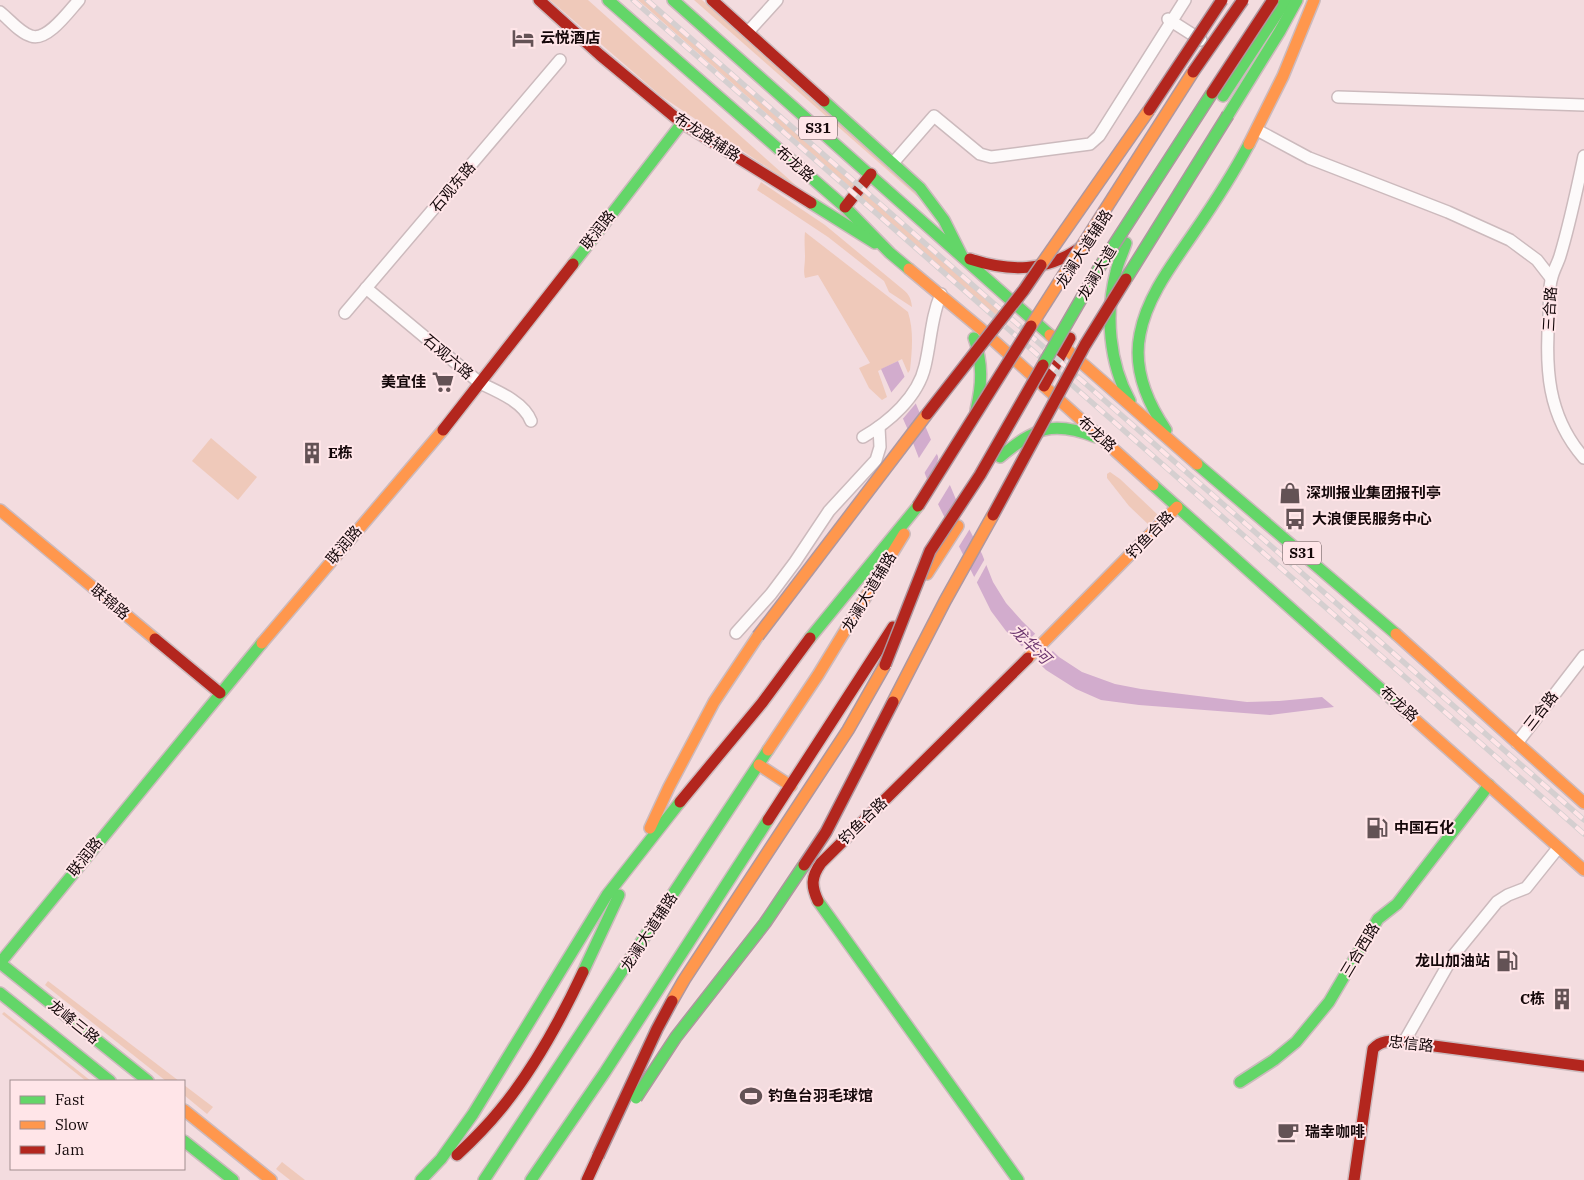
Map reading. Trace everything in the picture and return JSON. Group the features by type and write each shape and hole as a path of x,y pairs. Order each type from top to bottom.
{"main road":[{"name":"布龙路辅路","path":"539,0 627,78 682,123 890,253"},
{"name":"布龙路","path":"608,0 845,207 890,253 955,306 1584,870"},
{"name":"S31","path":"673,0 1138,413 1391,630 1584,803"},
{"path":"712,0 920,188 938,209 953,232 962,256 984,265 1028,268 1070,257 1090,240"},
{"path":"434,1180 503,1106 546,1044 588,963 669,786 714,702 735,670 785,599 1024,290 1173,76 1222,0"},
{"name":"龙澜大道","path":"919,506 989,392 1200,60 1243,0"},
{"name":"龙澜大道辅路","path":"484,1180 818,675 919,506 964,440 1036,322 1248,0"},
{"name":"龙澜大道","path":"936,552 1099,268 1273,0"},
{"path":"532,1180 605,1072 791,786 936,552 990,475 1044,386 1082,314 1126,242 1286,0"},
{"path":"598,1156 676,1037 765,923 826,832 945,600 1010,485 1085,345 1298,0"},
{"path":"1182,450 1161,424 1144,390 1138,354 1140,334 1146,313 1160,285 1239,163 1257,130 1279,86 1314,0"},
{"name":"联润路","path":"0,963 220,693 480,384 682,123"},
{"path":"845,207 871,174"},
{"path":"1126,242 1116,274 1112,329 1115,364 1119,381 1138,413"},
{"path":"955,306 969,327 983,367 980,395 974,419 964,440"},
{"path":"1000,457 1017,442 1044,428 1061,426 1079,430 1105,441"},
{"path":"421,1180 441,1159 473,1114 589,924 629,866 762,703 820,624 919,506"},
{"name":"钓鱼合路","path":"1018,1180 818,900 812,885 812,878 816,870 839,844 1148,539 1177,507"},
{"name":"联锦路","path":"0,510 220,693"},
{"path":"587,1180 657,1028 684,980 838,745 884,668 936,552"},
{"path":"759,765 791,786"},
{"name":"三合西路","path":"1240,1082 1274,1060 1296,1042 1317,1017 1329,1002 1378,919 1397,904 1489,785"},
{"name":"龙峰三路","path":"0,963 147,1080"},
{"name":"龙峰三路","path":"0,994 109,1080"},
{"name":"忠信路","path":"1354,1180 1373,1049 1384,1040 1584,1066"},
{"path":"185,1111 271,1180"},
{"path":"185,1141 233,1180"}],"street":[{"path":"0,12 27,34 38,37 54,27 79,0"},
{"path":"748,32 777,0"},
{"path":"893,163 934,116 980,154 991,157 1090,144 1099,136 1169,20 1186,0"},
{"path":"1169,20 1215,49"},
{"name":"石观东路","path":"345,313 560,60"},
{"path":"1338,97 1584,105"},
{"path":"1257,130 1309,158 1448,212 1510,240 1538,260 1551,278"},
{"name":"三合路","path":"1584,156 1566,237 1560,259 1551,278 1548,362 1552,397 1561,424 1584,458"},
{"name":"石观六路","path":"366,288 480,384 501,393 517,405 528,415 531,421"},
{"path":"863,437 879,427 896,412 916,389 925,368 935,308 941,294"},
{"path":"736,633 771,594 829,511 876,460 880,447 879,427"},
{"name":"三合路","path":"1517,743 1584,656"},
{"path":"1404,1042 1452,956 1497,902 1508,895 1526,888 1558,848"}],"shaded area":[{"path":"550,0 588,0 801,190 661,96"},
{"path":"638,0 649,0 1003,313 998,318"},
{"path":"694,0 702,0 885,162 927,205"},
{"path":"761,182 825,225 903,289 910,298 912,307 889,292 884,281 828,237 757,190"},
{"path":"805,232 908,312 912,333 910,370 908,373 902,359 878,371 887,397 882,400 869,388 859,368 870,363 818,275 805,278"},
{"path":"211,438 257,477 238,500 192,461"},
{"path":"1110,472 1158,515 1149,525 1129,506 1107,478 1107,474"},
{"path":"48,981 178,1080 165,1080 45,985"},
{"path":"4,1012 90,1080 85,1080 2,1014"},
{"path":"185,1086 213,1107 207,1114 185,1096"},
{"path":"282,1162 305,1180 290,1180 276,1169"}],"water":[{"name":"龙华河","path":"898,361 965,521 982,554 993,582 1006,603 1059,657 1082,672 1115,684 1141,689 1247,702 1322,697 1334,707 1270,715 1139,705 1101,700 1076,689 1046,670 1006,631 991,611 932,492 908,430 881,369"}],"pier":[{"path":"906,375 917,402 901,421 890,394"},
{"path":"932,438 938,452 923,475 917,461"},
{"path":"939,455 951,483 937,506 930,493"},
{"path":"959,500 971,527 958,548 945,522"},
{"path":"986,557 988,562 976,584 973,579"},
{"path":"1037,632 1055,649 1037,665 1020,648"}],"railway":[{"path":"633,0 1584,834"},
{"path":"647,0 1584,820"}],"traffic: fast":[{"path":"608,0 845,207 890,253 909,269"},
{"path":"673,0 1050,335"},
{"path":"1223,96 1286,0"},
{"path":"1228,115 1297,0"},
{"path":"1043,365 1099,268 1212,93"},
{"path":"824,101 920,188 944,220 962,256"},
{"path":"1126,279 1228,115"},
{"path":"573,264 682,123"},
{"path":"1166,430 1153,408 1140,372 1138,347 1144,320 1162,280 1217,199 1249,144"},
{"path":"811,203 875,243"},
{"path":"1126,243 1117,268 1110,321 1113,355 1117,371 1130,401"},
{"path":"974,338 981,374 976,410"},
{"path":"1000,457 1024,439 1034,433 1045,430 1067,429 1096,437"},
{"path":"1197,464 1396,634"},
{"path":"1153,485 1411,716"},
{"path":"810,638 918,506"},
{"path":"0,963 262,643"},
{"path":"484,1180 768,750"},
{"path":"1240,1082 1274,1060 1296,1042 1329,1002 1378,919 1397,904 1489,785"},
{"path":"421,1180 441,1159 473,1114 607,895 680,802"},
{"path":"531,1180 605,1072 768,820"},
{"path":"636,1098 676,1037 765,923 804,865"},
{"path":"583,972 619,895"},
{"path":"818,901 1018,1180"},
{"path":"0,963 147,1080"},
{"path":"0,993 109,1080"},
{"path":"185,1142 233,1180"}],"traffic: slow":[{"path":"1249,144 1283,76 1314,0"},
{"path":"1031,326 1193,72"},
{"path":"1041,265 1149,110"},
{"path":"909,269 981,329 1153,485"},
{"path":"1050,335 1197,464"},
{"path":"758,636 927,414"},
{"path":"262,643 443,430"},
{"path":"1028,658 1177,507"},
{"path":"0,510 155,639"},
{"path":"893,702 945,601 993,515"},
{"path":"927,574 958,526"},
{"path":"768,750 818,675 904,534"},
{"path":"1396,634 1584,803"},
{"path":"650,828 669,787 714,702 758,636"},
{"path":"672,1001 848,730 885,665"},
{"path":"1411,716 1584,870"},
{"path":"759,765 791,786"},
{"path":"185,1111 271,1180"}],"traffic: jam":[{"path":"539,0 600,55 682,123 811,203"},
{"path":"712,0 824,101"},
{"path":"1149,110 1222,0"},
{"path":"1193,72 1243,0"},
{"path":"1212,93 1273,0"},
{"path":"845,207 871,174"},
{"path":"970,259 1013,268 1027,267 1054,262 1080,248"},
{"path":"443,430 573,264"},
{"path":"927,414 1024,290 1041,265"},
{"path":"993,515 1085,345 1126,279"},
{"path":"918,506 1031,326"},
{"path":"1044,386 1070,338"},
{"path":"885,665 930,551 980,475 1043,365"},
{"path":"768,820 893,627"},
{"path":"680,802 762,703 810,638"},
{"path":"155,639 220,693"},
{"path":"818,901 813,882 815,873 821,863 1028,658"},
{"path":"804,865 826,832 893,702"},
{"path":"457,1155 495,1116 524,1078 556,1026 583,972"},
{"path":"598,1156 672,1001"},
{"path":"1354,1180 1373,1049 1380,1044 1387,1041 1395,1041 1584,1066"},
{"path":"587,1180 598,1156"}],"place":[{"name":"云悦酒店","path":"523,38"},
{"name":"美宜佳","path":"443,382"},
{"name":"E栋","path":"312,453"},
{"name":"深圳报业集团报刊亭","path":"1290,493"},
{"name":"大浪便民服务中心","path":"1295,519"},
{"name":"中国石化","path":"1377,828"},
{"name":"龙山加油站","path":"1507,961"},
{"name":"C栋","path":"1562,999"},
{"name":"钓鱼台羽毛球馆","path":"751,1096"},
{"name":"瑞幸咖啡","path":"1288,1132"}]}
